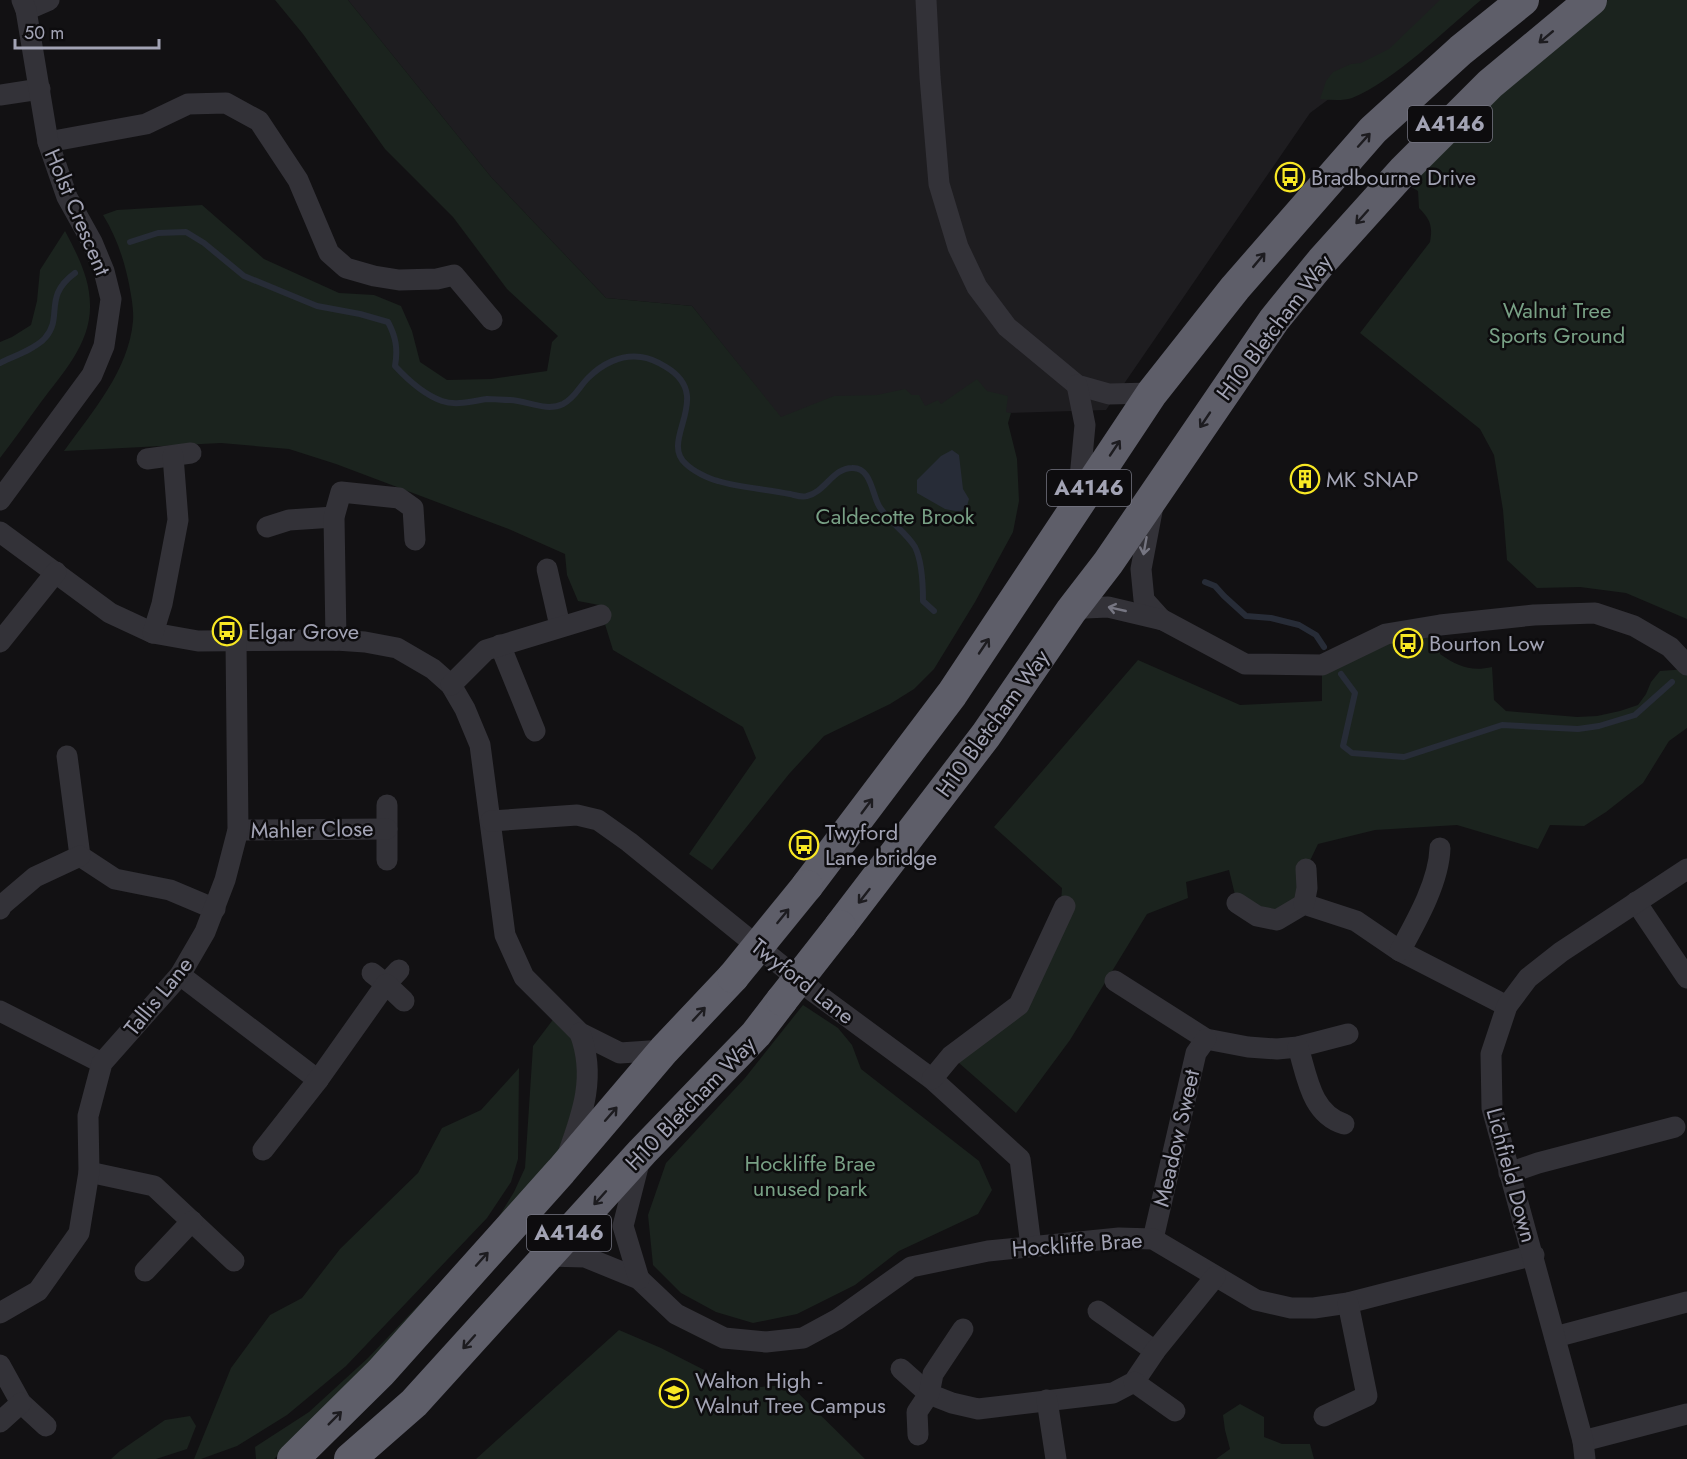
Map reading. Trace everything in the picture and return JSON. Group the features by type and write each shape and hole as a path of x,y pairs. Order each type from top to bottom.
{"highway":[{"name":"A4146","path":"293,1459 381,1372 561,1171 664,1050 733,977 807,886 952,694 1152,393 1283,231 1373,130 1461,50 1522,0"},
{"name":"H10 Bletcham Way","path":"350,1459 414,1403 642,1152 756,1034 986,735 1071,612 1108,563 1274,320 1323,261 1404,170 1490,84 1591,0"}],"street":[{"path":"24,5 49,0"},
{"path":"926,0 939,184 958,247 977,287 1007,327 1077,385 1109,394 1152,393"},
{"name":"Holst Crescent","path":"0,500 92,375 104,346 111,299 104,271 92,242 67,197 48,142 24,5"},
{"path":"0,95 40,88"},
{"path":"48,142 146,124 188,104 226,103 259,121 298,180 329,253 346,268 399,280 437,279 454,275 492,320"},
{"path":"1077,385 1085,425 1077,505"},
{"path":"147,459 182,454 178,520 162,604 153,633"},
{"path":"336,640 334,517 341,492 399,498 413,508 415,540"},
{"path":"1155,493 1141,569 1144,600 1163,620"},
{"path":"267,526 289,520 334,517"},
{"path":"0,532 110,613 153,633 198,641 336,640 365,642 397,648 433,669 451,685 465,709 480,745 505,935 524,977 579,1033 620,1053 664,1050"},
{"path":"547,569 560,626"},
{"path":"0,642 56,572"},
{"path":"1071,612 1085,608 1108,607 1163,620 1245,664 1322,665 1386,634 1440,625 1534,615 1595,613 1634,626 1670,647 1687,665"},
{"path":"451,685 486,650 601,615"},
{"name":"Tallis Lane","path":"0,1313 38,1290 79,1233 89,1172 88,1116 102,1063 180,975 205,932 215,909 238,830 236,642"},
{"path":"500,645 535,730"},
{"path":"67,756 80,856 115,879 170,890 215,909"},
{"name":"Mahler Close","path":"387,805 387,860"},
{"name":"Twyford Lane","path":"490,821 577,815 598,820 629,842 814,992 932,1079 1020,1159 1031,1246"},
{"name":"Mahler Close","path":"238,830 387,829"},
{"path":"1400,951 1421,911 1439,861 1440,848"},
{"path":"0,909 35,877 80,856"},
{"path":"1237,903 1257,916 1277,920 1304,904 1307,888 1306,869"},
{"name":"Lichfield Down","path":"1584,1450 1534,1255 1492,1108 1491,1054 1507,1006 1528,978 1561,952 1687,869"},
{"path":"1636,902 1687,978"},
{"path":"1304,904 1356,921 1400,951 1507,1006"},
{"path":"932,1079 951,1056 1019,1005 1065,906"},
{"path":"180,975 318,1080"},
{"path":"262,1150 318,1080 386,976 404,1000"},
{"name":"Meadow Sweet","path":"1115,981 1206,1039 1248,1047 1278,1049 1298,1047 1348,1034"},
{"path":"0,1011 102,1063"},
{"path":"561,1171 584,1112 588,1077 586,1050 579,1033"},
{"name":"Meadow Sweet","path":"1153,1239 1196,1053 1206,1039"},
{"path":"1298,1047 1316,1105 1333,1121 1344,1125"},
{"path":"1509,1173 1538,1163 1675,1127"},
{"name":"Hockliffe Brae","path":"639,1280 622,1226 642,1152"},
{"path":"89,1172 154,1186 234,1261"},
{"path":"145,1271 192,1221"},
{"name":"Hockliffe Brae","path":"548,1256 585,1257 639,1280 676,1314 724,1338 766,1342 803,1338 838,1319 911,1267 988,1251 1031,1246 1119,1238 1153,1239 1256,1300 1292,1308 1314,1308 1348,1303 1534,1255"},
{"path":"901,1369 929,1394 952,1403 978,1409 1113,1394 1134,1382 1155,1351 1215,1277"},
{"path":"1555,1337 1687,1302"},
{"path":"1324,1416 1367,1396 1348,1303"},
{"path":"1098,1311 1155,1351"},
{"path":"918,1435 917,1412 929,1394 933,1374 963,1329"},
{"path":"0,1365 21,1403 46,1426"},
{"path":"1134,1382 1175,1412"},
{"path":"1047,1400 1056,1459"},
{"path":"0,1422 21,1403"},
{"path":"1584,1450 1687,1414"}],"shaded area":[{"path":"348,0 1462,0 1310,113 1106,410 1006,413 930,411 781,418 692,306 606,298 491,177"},
{"path":"952,450 959,455 963,489 969,499 967,506 960,512 945,509 917,493 917,480 941,456"}],"green space":[{"name":"Caldecotte Brook","path":"275,0 348,0 491,177 606,298 692,306 781,417 834,396 877,395 905,389 912,395 919,395 925,406 938,400 941,404 977,379 987,391 1008,396 1006,412 1011,413 1008,423 1017,459 1019,501 1013,532 975,602 934,669 914,689 890,704 824,736 789,774 712,870 689,854 756,758 743,727 613,650 599,605 578,601 567,575 565,554 511,530 336,464 289,449 221,443 64,451 107,390 117,373 130,339 133,312 127,275 116,239 103,215 117,210 202,205 264,259 339,293 374,295 401,306 412,331 420,362 447,380 491,379 547,371 552,342 558,336 507,289 453,217 385,149 303,34"},
{"path":"1440,0 1481,0 1385,80 1352,98 1320,99 1326,81 1333,72 1351,64 1361,63 1389,49"},
{"name":"Walnut Tree Sports Ground","path":"1608,0 1687,0 1687,619 1626,593 1580,587 1537,588 1507,560 1503,510 1494,455 1480,429 1360,333 1430,242 1431,227 1419,208 1418,191 1408,185 1418,171 1570,31"},
{"path":"65,231 88,285 90,305 86,332 66,369 0,458 0,342 31,325 37,301 40,270"},
{"path":"1440,625 1440,654 1464,667 1477,669 1492,667 1494,700 1506,711 1577,717 1620,711 1638,705 1660,671 1687,669 1687,728 1669,741 1643,783 1584,826 1550,825 1538,849 1457,825 1375,830 1318,844 1306,869 1307,888 1277,920 1237,903 1229,870 1186,882 1188,898 1147,914 1070,1040 1016,1113 951,1056 1019,1005 1061,904 1062,888 994,827 1138,660 1240,705 1322,701 1322,665"},
{"name":"Hockliffe Brae unused park","path":"803,1005 838,1028 852,1045 861,1069 979,1161 992,1190 978,1214 899,1251 855,1285 797,1314 753,1323 716,1312 681,1293 653,1265 648,1215 666,1163 745,1078"},
{"path":"555,1017 569,1031 584,1075 554,1165 315,1421 274,1459 256,1459 255,1447 309,1412 368,1358 492,1228 514,1192 525,1168 533,1046"},
{"path":"519,1068 518,1159 511,1182 487,1218 346,1366 287,1415 237,1446 201,1459 194,1459 231,1368 270,1315 302,1298 340,1249 418,1173 442,1128 481,1110"},
{"name":"Walton High - Walnut Tree Campus","path":"619,1330 718,1377 760,1387 790,1385 865,1459 476,1459"},
{"path":"1240,1404 1264,1417 1264,1437 1282,1444 1310,1444 1314,1459 1216,1459 1230,1449 1223,1415"},
{"path":"190,1416 196,1426 187,1449 156,1459 111,1459 165,1420"}],"waterway":[{"path":"130,242 158,233 186,232 204,243 244,276 317,306 388,322 396,343 395,366 423,391 447,402 459,403 490,399 517,401 544,407 557,406 571,399 593,373 612,361 634,356 657,362 680,379 686,391 687,405 678,443 679,454 686,464 714,480 803,497 819,490 839,472 845,469 858,469 867,476 879,506 915,547 921,566 923,601 934,611"},
{"path":"0,363 30,349 45,338 53,322 59,290 75,273"},
{"path":"1205,582 1215,586 1246,616 1271,618 1299,625 1316,635 1324,647"},
{"path":"1341,674 1355,693 1343,746 1352,753 1404,757 1502,725 1578,729 1599,726 1635,715 1672,682"}],"place":[{"name":"Bradbourne Drive","path":"1290,177"},
{"name":"MK SNAP","path":"1305,479"},
{"name":"Elgar Grove","path":"227,631"},
{"name":"Bourton Low","path":"1408,643"},
{"name":"Twyford Lane bridge","path":"804,845"},
{"name":"Walton High - Walnut Tree Campus","path":"674,1393"}]}
